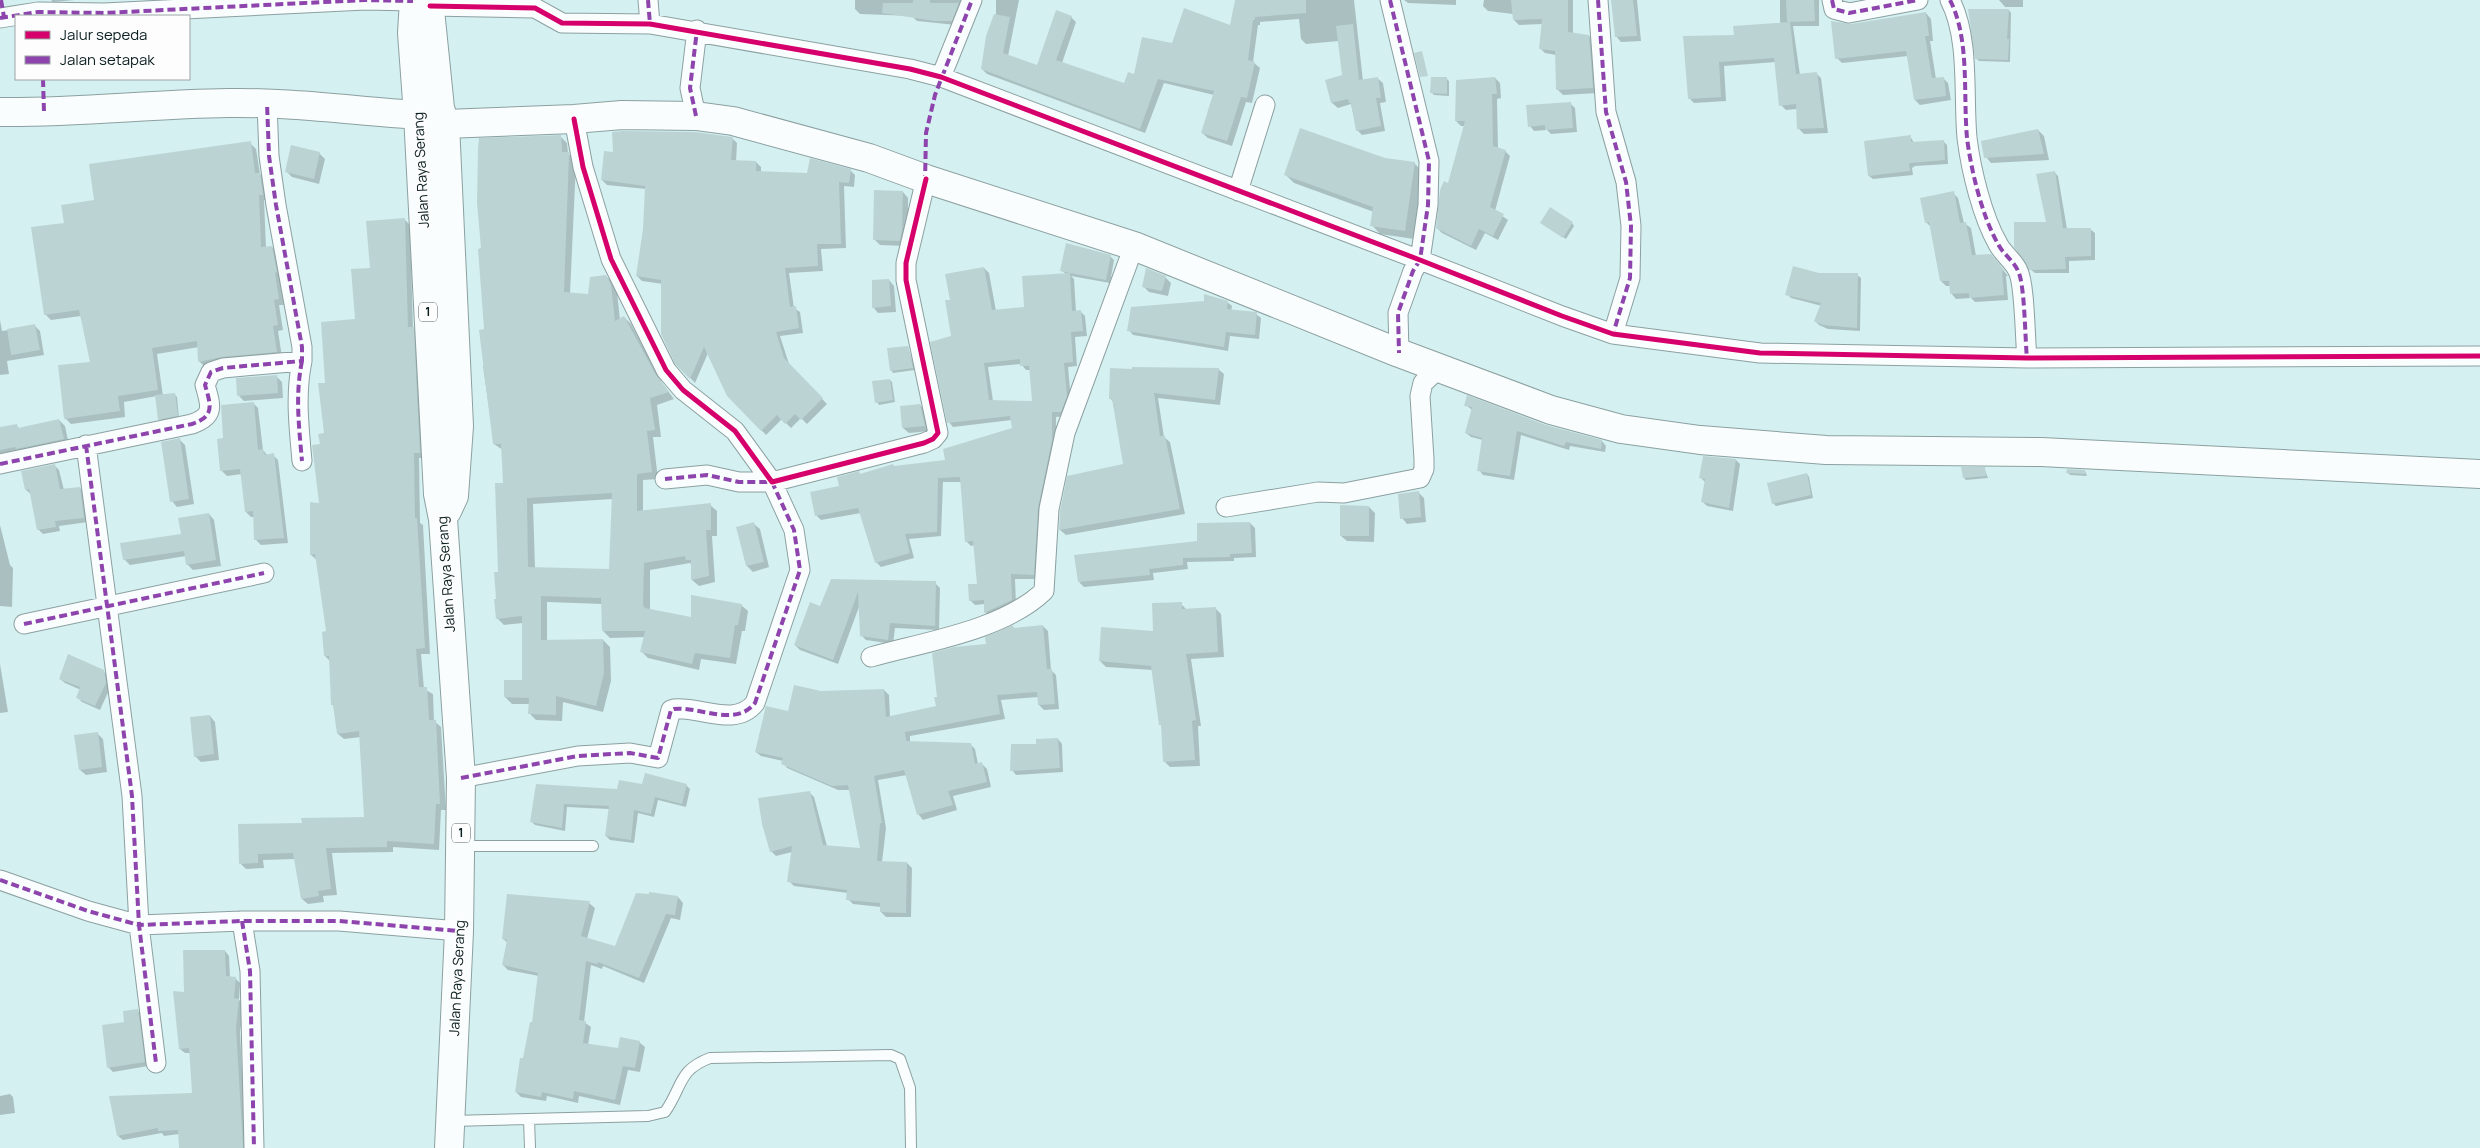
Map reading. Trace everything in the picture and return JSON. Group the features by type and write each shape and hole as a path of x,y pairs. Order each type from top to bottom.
{"main road":[{"name":"Jalan Raya Serang","path":"422,8 430,113 460,426 454,496 443,519 461,778 459,931 449,1148"},
{"path":"0,112 267,103 430,113 574,119 622,115 696,116 733,121 869,158 926,179 1134,246 1399,353 1551,410 1621,429 1700,440 1826,450 2041,452 2480,474"}],"street":[{"path":"2,12 104,13 365,0 422,8 534,8 562,23 650,24 695,40 910,69 942,77 1238,191 1417,265 1613,334 1760,354 2027,358 2480,356"},
{"path":"648,0 650,24"},
{"path":"942,77 972,0"},
{"path":"1390,0 1430,161 1428,205 1417,265 1398,313 1399,353"},
{"path":"1598,0 1606,112 1626,182 1631,226 1630,278 1613,334"},
{"path":"1832,0 1834,9 1849,13 1918,0"},
{"path":"1950,0 1957,14 1964,46 1963,91 1967,141 1981,201 1998,244 2019,272 2027,358"},
{"path":"695,40 690,88 696,116"},
{"path":"267,103 271,166 302,347 297,404 302,462"},
{"path":"1238,191 1265,105"},
{"path":"461,778 586,755 630,753 658,758 671,710 729,715 741,714 752,707 800,570 794,530 772,482 735,431 683,390 666,370 611,258 582,167 574,119"},
{"path":"665,479 707,475 739,482 772,482 916,446 933,439 938,434 906,280 906,264 926,179"},
{"path":"870,657 994,622 1031,604 1044,591 1049,509 1065,432 1134,246"},
{"path":"0,464 203,420 209,413 210,403 205,385 211,372 223,368 302,361"},
{"path":"1226,507 1318,492 1344,493 1420,478 1424,470 1424,459 1420,396 1423,383 1440,368"},
{"path":"86,445 132,796 139,925 156,1063"},
{"path":"24,624 264,573"},
{"path":"0,880 88,911 139,925 242,920 339,921 459,931"},
{"path":"242,920 250,971 254,1148"}],"lane":[{"path":"461,846 593,846"},
{"path":"450,1121 648,1116 665,1112 676,1096 682,1078 693,1064 710,1058 891,1055 900,1059 910,1088 911,1148"},
{"path":"529,1119 530,1148"}],"building":[{"path":"913,0 930,0 930,3 959,3 952,21 935,21 882,13 883,3 913,3"},
{"path":"1235,0 1306,0 1306,13 1255,17 1255,20 1253,20 1248,60 1255,62 1247,98 1241,97 1227,141 1201,133 1214,91 1158,79 1140,129 981,69 986,36 994,14 1010,17 1003,53 1037,65 1056,10 1072,16 1056,60 1124,83 1128,72 1134,74 1142,37 1172,43 1184,8 1230,25"},
{"path":"1511,0 1568,0 1568,32 1589,35 1593,88 1556,90 1555,51 1539,49 1542,19 1513,20"},
{"path":"1611,0 1633,0 1637,36 1615,37"},
{"path":"1786,0 1814,0 1815,21 1787,22"},
{"path":"1968,9 2009,9 2008,60 1975,59"},
{"path":"1926,12 1929,36 1925,36 1932,78 1944,77 1946,96 1914,100 1906,51 1835,59 1831,21 1851,24"},
{"path":"1790,22 1796,74 1817,72 1824,128 1797,129 1796,104 1779,106 1774,58 1719,62 1721,97 1688,99 1683,36 1734,35 1733,26"},
{"path":"1353,24 1359,80 1378,77 1381,98 1376,98 1381,126 1356,131 1351,103 1349,103 1348,99 1331,103 1325,80 1342,75 1336,26"},
{"path":"1422,51 1428,76 1420,77 1414,53"},
{"path":"1431,77 1447,77 1447,94 1430,93"},
{"path":"1495,77 1497,94 1492,94 1493,146 1506,150 1490,207 1504,214 1493,236 1479,229 1471,246 1436,228 1440,190 1444,181 1448,183 1465,121 1455,121 1456,80"},
{"path":"1571,102 1573,128 1545,130 1545,125 1528,127 1526,105"},
{"path":"1300,128 1385,158 1415,162 1405,231 1370,226 1373,207 1284,175"},
{"path":"2038,129 2044,154 1984,158 1981,141"},
{"path":"612,132 695,132 733,137 731,160 756,161 756,171 807,173 810,158 851,169 849,183 839,182 841,244 817,244 818,266 785,268 790,307 796,306 799,328 776,332 784,358 823,398 801,420 795,414 785,424 777,415 761,431 727,396 704,347 690,379 675,364 661,334 661,280 636,276 643,229 645,186 601,180 604,151 613,152"},
{"path":"561,135 562,152 569,152 564,292 588,294 590,277 606,275 611,285 615,321 624,316 656,375 669,392 650,398 655,430 647,431 652,472 637,474 637,511 711,503 711,530 706,530 709,576 691,580 691,560 686,560 685,556 644,563 643,605 645,608 691,617 691,595 742,604 738,625 735,625 730,658 695,653 692,664 640,652 645,631 602,631 601,598 541,596 541,640 603,639 604,673 596,706 556,696 556,715 528,714 529,698 504,697 504,680 522,680 522,616 496,619 494,599 496,599 494,572 498,572 495,483 503,483 501,444 493,444 479,330 484,329 478,249 481,248 477,203 479,138","holes":["612,493 609,569 528,567 527,498"]},
{"path":"1911,135 1911,142 1944,140 1945,160 1911,163 1909,164 1910,171 1868,176 1864,141"},
{"path":"251,141 255,173 260,173 263,195 259,195 261,247 272,246 277,272 275,273 279,299 274,300 278,325 273,326 277,352 222,357 198,362 197,341 152,348 158,390 118,396 120,411 64,419 58,365 90,362 79,310 44,315 31,227 64,223 61,205 94,200 89,164"},
{"path":"291,145 320,152 314,179 285,172"},
{"path":"2055,171 2063,228 2091,228 2091,256 2065,257 2066,269 2029,270 2014,247 2014,222 2046,222 2036,174"},
{"path":"874,190 903,191 900,241 873,240"},
{"path":"1954,191 1960,223 1966,222 1972,255 1991,254 2005,271 2002,271 2004,295 1969,298 1969,293 1950,294 1949,281 1940,281 1929,222 1925,223 1920,198"},
{"path":"1550,207 1573,222 1563,238 1540,223"},
{"path":"405,218 408,327 414,327 420,453 414,453 415,518 417,518 425,648 416,649 419,687 427,687 429,720 436,720 440,804 436,804 434,844 387,841 387,847 326,848 331,889 318,891 319,896 301,899 293,853 258,854 258,863 239,864 238,824 302,823 301,818 364,817 359,731 337,734 333,705 331,705 329,656 324,656 322,632 326,631 315,554 310,555 310,502 319,503 312,445 320,444 318,434 324,433 318,383 325,383 321,322 355,319 351,269 370,268 366,221"},
{"path":"1066,243 1111,255 1106,280 1060,271"},
{"path":"1793,266 1819,273 1858,273 1857,328 1823,325 1814,321 1821,303 1785,295"},
{"path":"984,267 992,310 1024,307 1022,276 1070,273 1072,311 1081,310 1083,331 1071,332 1073,362 1064,363 1067,396 1061,412 1052,412 1052,440 1038,508 1034,575 1011,574 1012,600 984,613 984,600 969,601 968,584 977,584 973,541 965,542 960,477 938,478 937,532 905,534 910,553 875,563 858,508 815,516 810,492 839,486 837,477 859,471 860,474 893,464 894,466 945,460 943,449 1012,428 1010,416 947,423 930,342 951,336 945,300 950,300 945,274","holes":["1020,359 1020,366 1029,366 1032,401 989,400 984,363"]},
{"path":"1146,268 1166,276 1162,291 1142,287"},
{"path":"889,279 891,306 872,308 872,280"},
{"path":"1204,294 1228,301 1227,309 1257,312 1255,335 1226,332 1224,347 1127,331 1131,307 1204,301"},
{"path":"35,324 40,350 11,355 7,329"},
{"path":"908,346 913,368 890,371 887,348"},
{"path":"1132,367 1219,368 1215,400 1154,393 1160,436 1165,436 1180,509 1059,530 1060,511 1067,476 1123,464 1112,399 1109,399 1110,368 1132,369"},
{"path":"277,375 278,393 237,396 236,378"},
{"path":"890,379 893,400 875,403 872,381"},
{"path":"175,393 178,416 158,420 155,395"},
{"path":"1467,395 1546,425 1602,440 1601,449 1566,442 1564,446 1517,431 1510,476 1477,471 1482,438 1465,433 1472,407 1464,406"},
{"path":"254,402 258,450 263,449 265,455 274,453 284,538 254,540 253,511 245,512 240,469 220,471 217,439 223,438 221,405"},
{"path":"920,404 925,426 902,428 900,406"},
{"path":"59,419 64,439 16,449 15,447 0,450 0,427 17,424 18,428"},
{"path":"180,438 189,499 170,502 161,442"},
{"path":"1703,456 1736,459 1729,508 1701,502 1705,479 1699,478"},
{"path":"55,464 60,489 80,487 84,518 55,521 56,527 37,530 29,489 25,490 21,471"},
{"path":"1961,467 1985,467 1986,476 1963,478"},
{"path":"2067,469 2085,470 2085,474 2066,473"},
{"path":"1807,473 1811,495 1772,504 1767,483"},
{"path":"1419,491 1421,517 1400,519 1398,494"},
{"path":"1340,505 1369,506 1369,536 1340,536"},
{"path":"209,513 216,560 186,565 184,551 123,560 120,543 181,534 178,518"},
{"path":"754,522 764,562 746,566 736,527"},
{"path":"1250,522 1252,553 1230,554 1230,557 1183,558 1183,565 1149,569 1150,575 1078,582 1074,555 1197,541 1197,523"},
{"path":"831,579 936,581 935,626 890,623 888,640 860,636 858,592 833,660 794,645 810,602 820,606"},
{"path":"1182,602 1182,609 1216,607 1218,652 1186,654 1196,720 1192,721 1195,760 1163,762 1161,725 1159,725 1151,666 1099,661 1101,627 1153,631 1152,603"},
{"path":"1013,625 1013,628 1043,625 1047,669 1052,669 1055,704 1038,705 1037,692 997,695 1000,714 905,732 906,741 971,743 975,764 982,762 987,782 948,791 953,805 917,815 904,770 874,776 882,823 880,823 877,861 907,862 906,913 880,912 880,903 846,900 847,890 787,882 792,846 770,852 762,824 758,798 810,791 823,845 860,848 848,785 832,786 781,764 783,758 755,752 766,706 788,711 794,685 821,691 884,689 886,717 936,706 934,697 937,697 932,653 954,647 986,644 985,637"},
{"path":"68,654 104,670 106,683 95,706 76,698 80,687 59,679"},
{"path":"210,715 214,754 194,757 190,717"},
{"path":"98,732 102,767 79,770 74,735"},
{"path":"1058,738 1060,768 1010,771 1011,744 1036,744 1036,739"},
{"path":"645,773 687,784 682,804 655,797 651,814 634,810 631,840 605,836 609,806 564,804 562,828 530,822 536,784 617,789 619,780 642,784"},
{"path":"649,892 678,896 675,915 666,914 639,978 598,962 597,964 586,961 579,1020 586,1021 583,1043 618,1048 620,1037 640,1041 635,1068 623,1066 615,1100 574,1091 573,1099 542,1092 541,1097 515,1092 520,1058 523,1058 530,1022 532,1022 538,973 502,965 507,940 502,939 507,894 590,901 581,936 615,946 636,893 649,894"},
{"path":"183,950 225,950 226,976 236,977 234,998 239,999 236,1027 243,1148 179,1148 178,1130 158,1131 158,1128 117,1136 109,1096 192,1093 189,1048 179,1049 173,991 184,992"},
{"path":"138,1009 145,1062 107,1068 102,1025 124,1022 123,1011"}],"marked path":[{"path":"1,0 4,17"},
{"path":"19,15 38,12 104,13 365,0 413,1"},
{"path":"648,0 650,24"},
{"path":"925,183 926,133 935,95 972,0"},
{"path":"1390,0 1429,161 1428,205 1420,260 1413,271 1398,313 1399,353"},
{"path":"1598,0 1606,112 1626,182 1631,226 1630,278 1613,334"},
{"path":"1832,0 1834,9 1849,13 1918,0"},
{"path":"1950,0 1961,32 1965,67 1967,138 1971,164 1982,207 1992,233 2000,248 2016,267 2020,278 2027,358"},
{"path":"0,18 15,16"},
{"path":"696,116 690,88 697,30"},
{"path":"43,80 44,112"},
{"path":"0,464 192,424 208,414 210,404 205,385 211,372 223,368 302,361 302,347 269,156 267,103"},
{"path":"302,361 298,399 302,461"},
{"path":"86,445 132,796 139,925 242,921 339,921 459,931"},
{"path":"461,778 578,756 630,753 658,758 671,710 684,709 727,715 738,714 747,710 755,703 800,570 794,530 772,482 739,482 707,475 665,479"},
{"path":"24,624 264,573"},
{"path":"0,880 88,911 139,925 156,1063"},
{"path":"242,921 250,971 254,1148"}],"cycle path":[{"path":"430,6 535,8 562,23 650,24 910,69 941,77 1613,334 1760,353 2027,358 2480,356"},
{"path":"574,119 583,167 611,259 666,370 683,390 735,431 772,482 924,443 933,439 938,433 906,280 906,263 926,179"}]}
